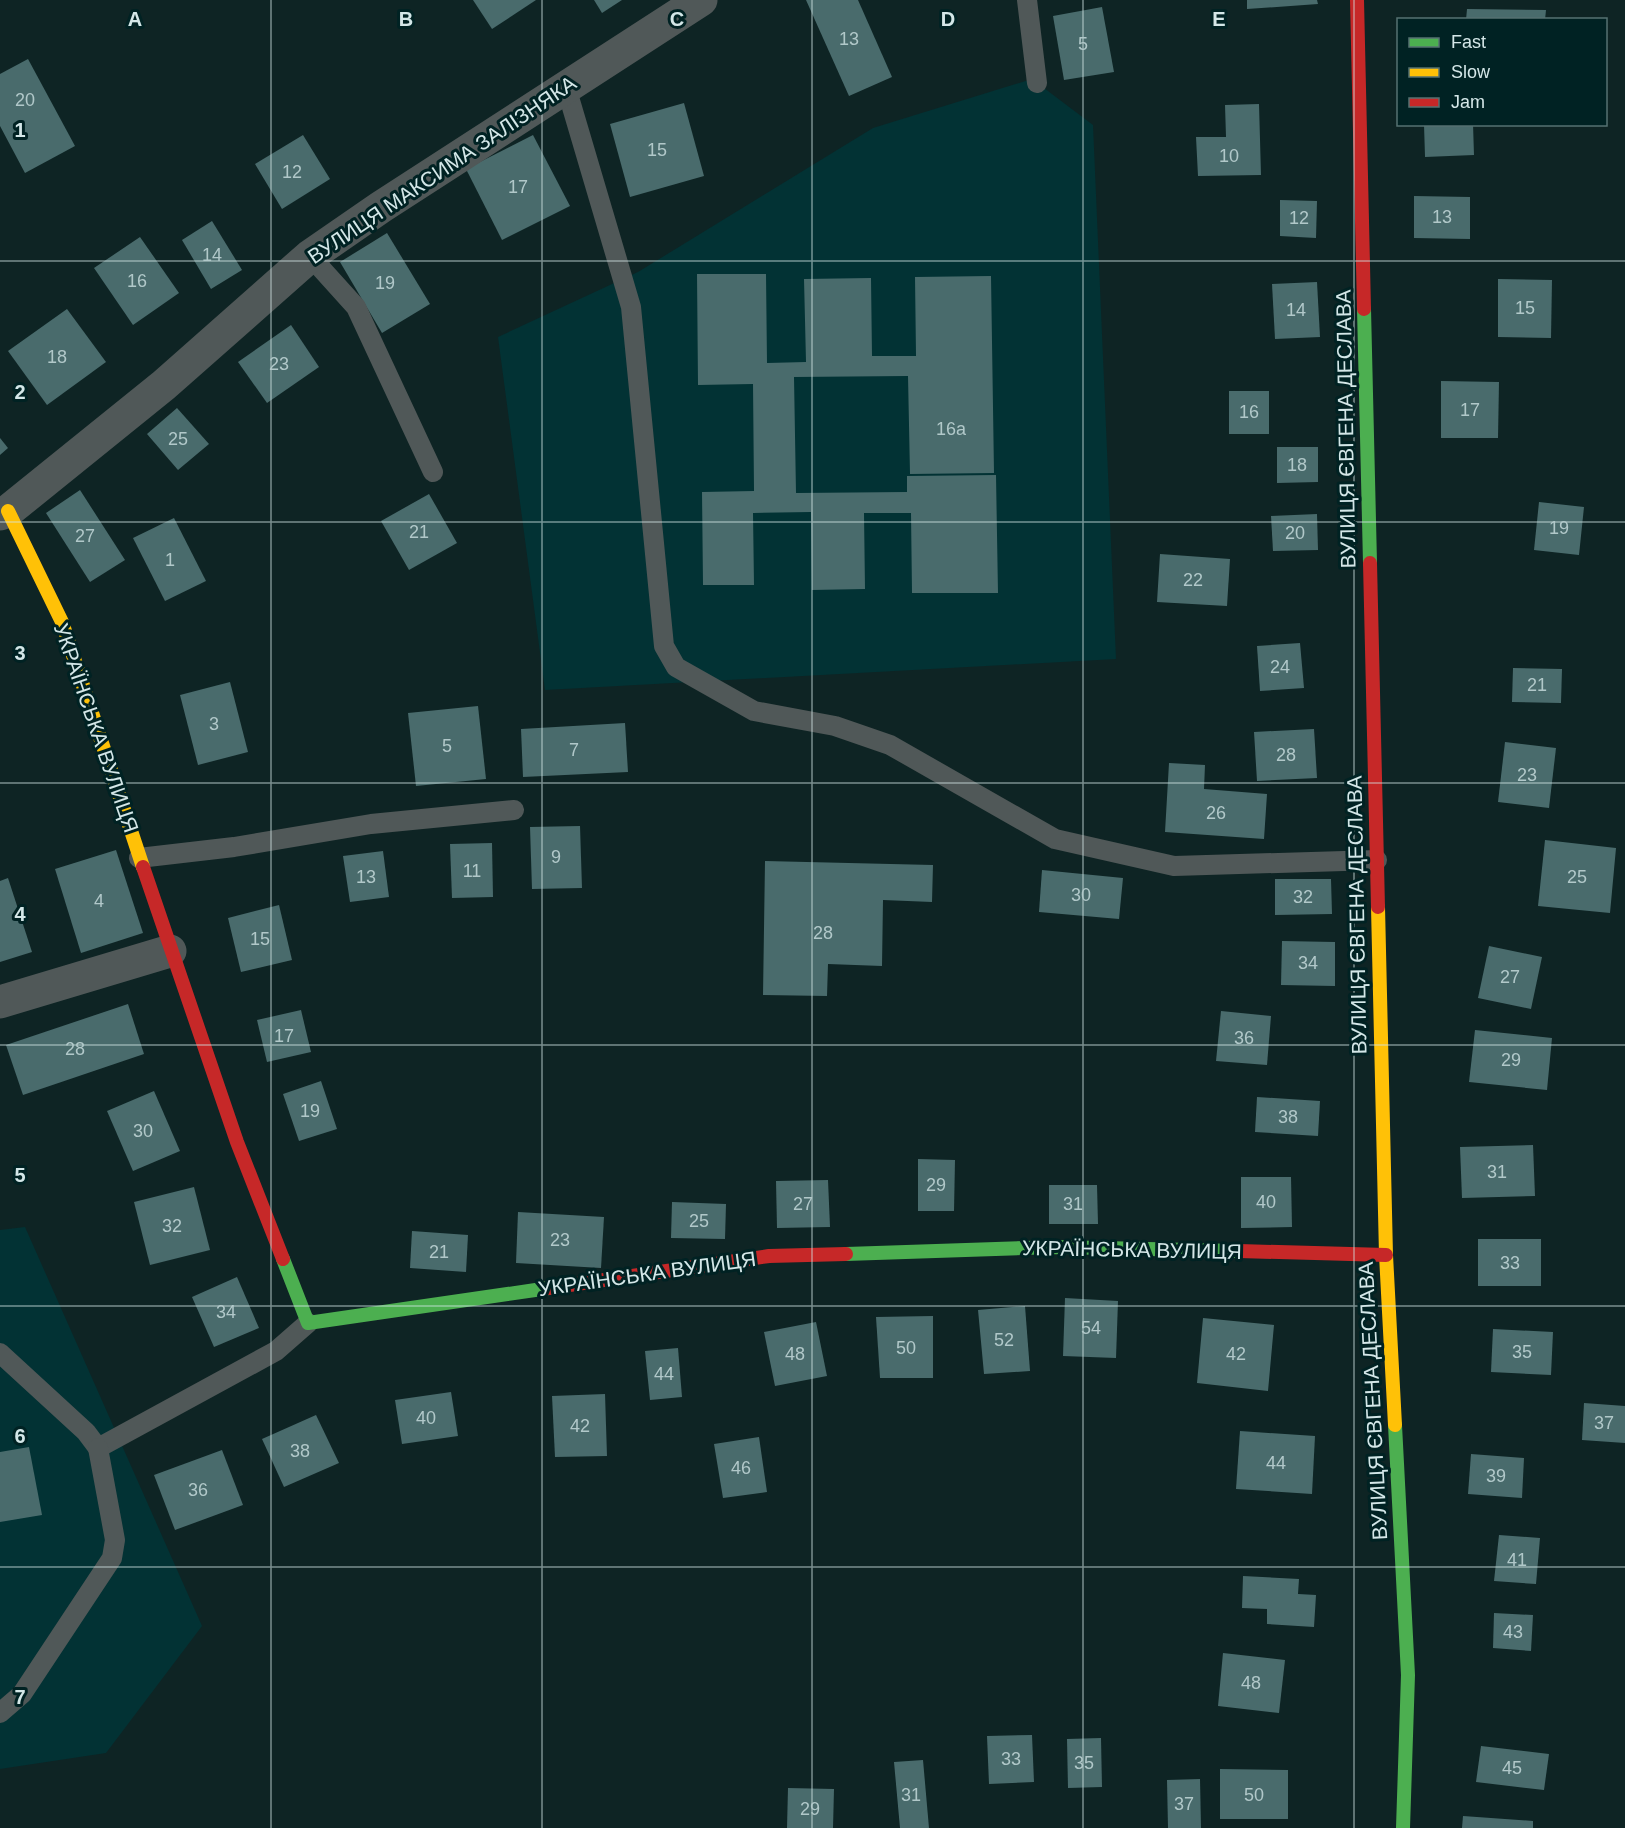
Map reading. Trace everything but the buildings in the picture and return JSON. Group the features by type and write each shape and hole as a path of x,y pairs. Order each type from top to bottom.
{"street":[{"name":"ВУЛИЦЯ МАКСИМА ЗАЛІЗНЯКА","path":"4,512 164,385 310,256 381,207 701,0"},
{"name":"ВУЛИЦЯ ЄВГЕНА ДЕСЛАВА","path":"1357,0 1386,1255 1408,1675 1403,1828"},
{"name":"УКРАЇНСЬКА ВУЛИЦЯ","path":"4,512 62,622 170,951 237,1142 308,1323 769,1256 1056,1247 1386,1255"},
{"path":"0,1002 170,951"}],"lane":[{"path":"1027,0 1037,83"},
{"path":"566,87 631,307 664,646 676,667 754,711 836,726 890,745 1055,839 1174,866 1377,860"},
{"path":"310,256 356,307 433,471"},
{"path":"139,858 234,847 371,824 514,810"},
{"path":"98,1448 276,1352 308,1323"},
{"path":"0,1353 86,1432 98,1448 115,1540 112,1558 22,1694 0,1713"}],"shaded area":[{"path":"1032,79 1093,125 1116,659 545,690 498,337 638,272 873,128"},
{"path":"25,1227 202,1626 106,1753 0,1769 0,1230"}],"traffic: fast":[{"path":"1364,309 1370,563"},
{"path":"846,1254 1056,1247 1239,1251"},
{"path":"283,1259 308,1323 549,1288"},
{"path":"1395,1425 1408,1675 1403,1828"}],"traffic: slow":[{"path":"8,511 62,622 143,867"},
{"path":"1378,907 1386,1255 1395,1425"}],"traffic: jam":[{"path":"1357,0 1364,309"},
{"path":"1370,563 1378,907"},
{"path":"143,867 237,1142 283,1259"},
{"path":"1239,1251 1386,1255"},
{"path":"549,1288 769,1256 846,1254"}]}
